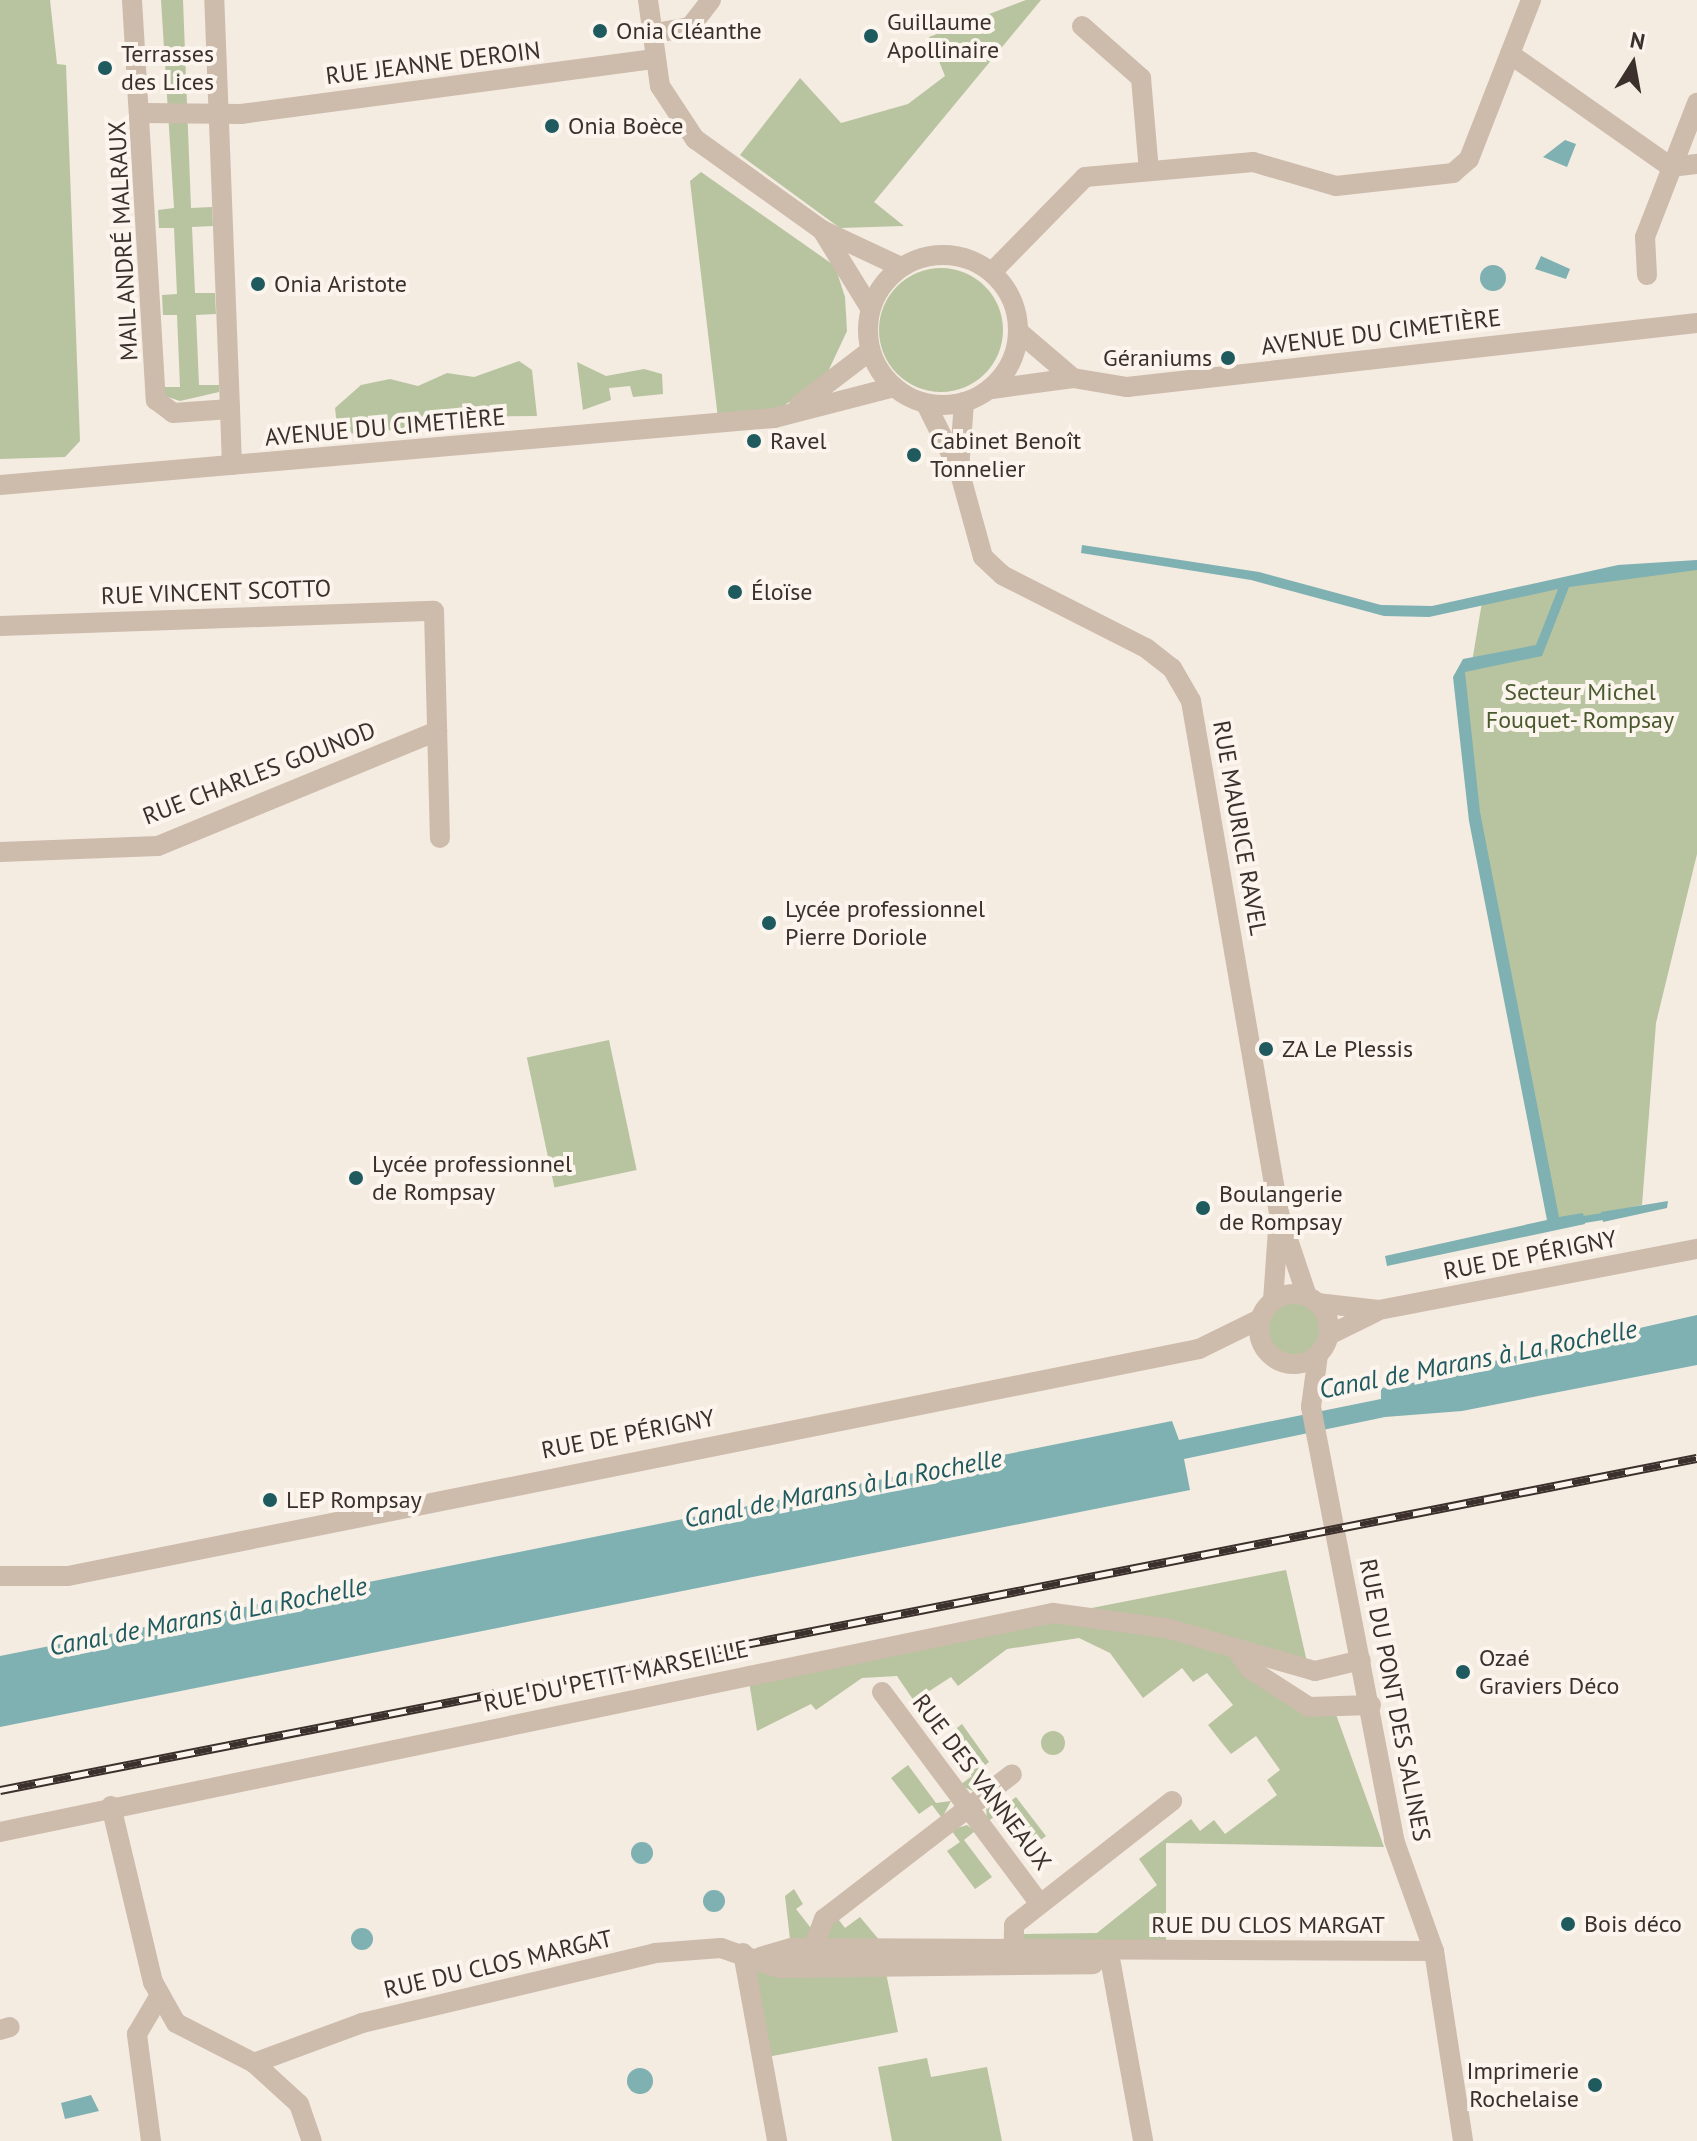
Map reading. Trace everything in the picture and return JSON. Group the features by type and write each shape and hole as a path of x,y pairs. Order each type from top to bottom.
{"street":[{"name":"MAIL ANDRÉ MALRAUX","path":"132,0 143,113 156,400 173,413 230,409"},
{"path":"214,0 232,465"},
{"path":"648,0 654,59 669,106 695,139 822,230 901,267 950,255 992,272 1009,292 1018,331 1004,374 988,390 964,402 926,404 894,387 870,351 870,308 822,230"},
{"path":"650,34 690,27 711,0"},
{"path":"992,272 1085,177 1253,162 1336,186 1453,173 1469,159 1531,0"},
{"path":"1082,26 1141,78 1149,171"},
{"path":"1510,54 1671,167 1697,164"},
{"name":"RUE JEANNE DEROIN","path":"143,113 219,110 241,114 654,59"},
{"path":"1647,275 1645,237 1697,103"},
{"path":"870,308 901,267"},
{"name":"AVENUE DU CIMETIÈRE","path":"988,390 1073,378 1108,387 1160,385 1697,323"},
{"name":"AVENUE DU CIMETIÈRE","path":"1018,331 1073,378"},
{"name":"AVENUE DU CIMETIÈRE","path":"774,418 818,395 870,351"},
{"name":"AVENUE DU CIMETIÈRE","path":"0,485 774,418 894,387"},
{"name":"RUE MAURICE RAVEL","path":"959,470 964,402"},
{"name":"RUE MAURICE RAVEL","path":"926,404 959,470 983,557 1002,575 1146,648 1172,668 1191,701 1279,1213 1312,1299"},
{"name":"RUE VINCENT SCOTTO","path":"0,626 434,611 437,731"},
{"path":"437,731 440,838"},
{"name":"RUE CHARLES GOUNOD","path":"0,852 158,846 437,731"},
{"name":"RUE MAURICE RAVEL","path":"1273,1301 1279,1213"},
{"name":"RUE DE PÉRIGNY","path":"1329,1335 1379,1310 1693,1250"},
{"path":"1312,1299 1329,1335 1318,1355 1285,1364 1260,1342 1260,1319 1273,1301 1312,1299"},
{"name":"RUE DE PÉRIGNY","path":"1312,1299 1379,1310"},
{"name":"RUE DE PÉRIGNY","path":"0,1576 68,1576 1199,1349 1260,1319"},
{"name":"RUE DU PONT DES SALINES","path":"1318,1355 1311,1407 1371,1705 1394,1840 1434,1951 1463,2141"},
{"name":"RUE DU PONT DES SALINES","path":"1285,1364 1311,1407"},
{"name":"RUE DU PETIT MARSEILLE","path":"0,1832 111,1806 1053,1613 1166,1628 1240,1655 1315,1671 1361,1660"},
{"name":"RUE DU PETIT MARSEILLE","path":"1240,1655 1250,1669 1309,1707 1371,1705"},
{"name":"RUE DES VANNEAUX","path":"882,1692 1040,1904"},
{"path":"813,1949 824,1919 1012,1774"},
{"path":"1013,1957 1014,1925 1172,1801"},
{"path":"111,1806 160,1995 176,2023 254,2063 299,2104 312,2141"},
{"name":"RUE DU CLOS MARGAT","path":"751,1955 779,1968 1013,1957 1092,1946 1106,1953 1434,1951"},
{"name":"RUE DU CLOS MARGAT","path":"254,2063 362,2023 655,1953 751,1955 813,1949 1013,1957"},
{"path":"1106,1953 1143,2141"},
{"path":"751,1955 777,2141"},
{"path":"151,2141 137,2034 160,1995"}],"green space":[{"path":"0,0 50,0 57,64 66,65 80,441 65,457 0,459"},
{"path":"161,0 183,0 191,208 212,207 213,226 192,227 195,293 215,293 216,314 196,315 199,385 219,385 219,392 180,401 162,395 162,387 180,387 177,315 163,315 162,295 177,294 174,228 159,228 158,210 174,208"},
{"path":"1026,0 1041,0 874,202 904,226 840,228 740,155 800,78 841,123 908,104 945,76 929,37"},
{"path":"701,172 835,266 845,297 847,331 825,378 773,413 718,418 690,181"},
{"path":"941,268 965,273 985,286 998,306 1003,330 998,354 985,374 965,387 941,392 917,387 897,374 884,354 879,330 884,306 897,286 917,273"},
{"path":"519,361 532,370 537,416 432,417 424,427 338,435 335,408 361,385 390,379 418,386 447,373 474,377"},
{"path":"577,362 606,376 644,369 662,374 663,394 633,397 630,386 609,388 611,400 583,410"},
{"name":"Secteur Michel Fouquet- Rompsay","path":"1697,565 1697,854 1656,1023 1642,1205 1555,1224 1474,812 1462,667 1472,662 1482,602 1537,586"},
{"path":"609,1040 637,1170 554,1188 527,1057"},
{"path":"1294,1300 1314,1308 1322,1328 1314,1348 1294,1356 1274,1348 1266,1328 1274,1308"},
{"path":"1286,1570 1307,1662 1255,1653 1250,1669 1334,1709 1384,1847 1166,1843 1166,1951 885,1968 898,2032 762,2058 743,1953 791,1948 785,1896 794,1889 803,1904 796,1909 814,1932 832,1911 845,1928 860,1917 886,1948 1011,1948 1023,1934 1097,1933 1157,1885 1139,1859 1191,1819 1200,1831 1214,1820 1225,1834 1277,1795 1267,1780 1280,1770 1256,1736 1231,1754 1208,1725 1233,1705 1207,1673 1193,1682 1182,1668 1143,1698 1110,1653 1079,1638 1007,1649 958,1686 951,1677 914,1701 897,1676 862,1678 816,1710 811,1704 757,1731 748,1675"},
{"path":"962,1724 989,1762 979,1770 988,1785 977,1793 960,1785 972,1776 944,1738"},
{"path":"1053,1731 1062,1734 1065,1743 1062,1752 1053,1755 1044,1752 1041,1743 1044,1734"},
{"path":"908,1765 936,1803 951,1801 942,1818 932,1805 919,1814 891,1778"},
{"path":"996,1796 1004,1806 1016,1797 1046,1836 1027,1850 999,1813 987,1822 986,1804"},
{"path":"967,1825 975,1831 964,1840 992,1877 975,1889 947,1851 960,1842 951,1830"},
{"path":"927,2058 931,2077 987,2067 1002,2141 892,2141 878,2067"}],"water":[{"path":"1565,140 1576,144 1567,167 1543,157"},
{"path":"1541,256 1570,269 1566,279 1535,269"},
{"path":"1493,265 1502,269 1506,278 1502,287 1493,291 1484,287 1480,278 1484,269"},
{"path":"1082,545 1259,572 1381,605 1432,606 1618,565 1697,560 1697,570 1569,587 1542,656 1465,672 1480,812 1559,1217 1583,1213 1585,1224 1387,1266 1385,1256 1547,1220 1469,821 1453,677 1463,659 1536,645 1558,589 1429,617 1384,616 1251,580 1081,553"},
{"path":"1668,1201 1667,1208 1603,1222 1601,1212"},
{"name":"Canal de Marans à La Rochelle","path":"1697,1315 1697,1365 1462,1411 1385,1417 1184,1459 1190,1490 0,1727 0,1656 1172,1421 1179,1440 1381,1399 1381,1388 1486,1371 1494,1361"},
{"path":"638,1842 646,1842 653,1853 646,1864 638,1864 631,1857 631,1849"},
{"path":"710,1890 718,1890 725,1901 718,1912 710,1912 703,1905 703,1897"},
{"path":"358,1928 366,1928 373,1939 366,1950 358,1950 351,1943 351,1935"},
{"path":"640,2068 649,2072 653,2081 649,2090 640,2094 631,2090 627,2081 631,2072"},
{"path":"91,2095 99,2111 65,2119 61,2103"}],"waterway":[{"path":"1577,1220 1609,1215"}],"railway":[{"path":"0,1790 1697,1458"}],"place":[{"name":"Onia Cléanthe","path":"600,31"},
{"name":"Guillaume Apollinaire","path":"871,36"},
{"name":"Terrasses des Lices","path":"105,68"},
{"name":"Onia Boèce","path":"552,126"},
{"name":"Onia Aristote","path":"258,284"},
{"name":"Géraniums","path":"1228,358"},
{"name":"Ravel","path":"754,441"},
{"name":"Cabinet Benoît Tonnelier","path":"914,455"},
{"name":"Éloïse","path":"735,592"},
{"name":"Lycée professionnel Pierre Doriole","path":"769,923"},
{"name":"ZA Le Plessis","path":"1266,1049"},
{"name":"Lycée professionnel de Rompsay","path":"356,1178"},
{"name":"Boulangerie de Rompsay","path":"1203,1208"},
{"name":"LEP Rompsay","path":"270,1500"},
{"name":"Ozaé Graviers Déco","path":"1463,1672"},
{"name":"Bois déco","path":"1568,1924"},
{"name":"Imprimerie Rochelaise","path":"1595,2085"}]}
